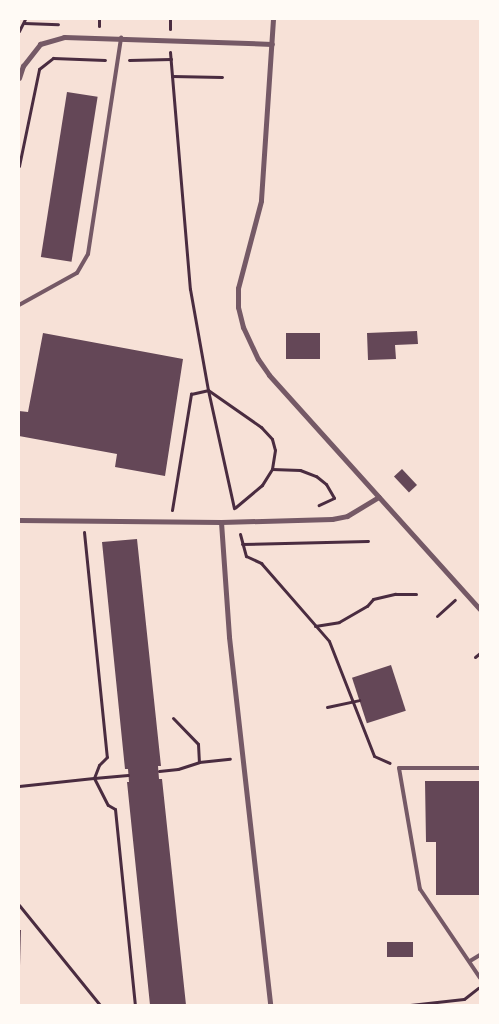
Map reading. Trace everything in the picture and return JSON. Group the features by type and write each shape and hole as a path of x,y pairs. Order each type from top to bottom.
{"street":[{"path":"273,19 261,201 238,288 238,307 243,327 258,359 269,375 480,609"},
{"path":"19,78 23,66 40,44 64,37 272,44"},
{"path":"19,520 237,522 332,519 347,516 379,497"},
{"path":"221,522 229,637 270,1005"}],"lane":[{"path":"19,305 77,273 88,254 121,38"},
{"path":"480,768 399,768 420,889 480,978"},
{"path":"470,961 480,955"}],"path":[{"path":"19,31 25,19"},
{"path":"169,41 190,289 208,390 242,544 246,556 261,563 329,641 374,756 399,768"},
{"path":"19,166 38,69 53,58 171,59"},
{"path":"172,76 222,77"},
{"path":"170,522 191,394 208,390 261,427 272,439 275,450 272,469 262,485 234,508"},
{"path":"272,469 300,470 316,476 326,484 334,498 316,507"},
{"path":"234,508 243,508"},
{"path":"83,521 108,757 99,765 94,778 108,805 115,809 135,1005"},
{"path":"242,544 368,541"},
{"path":"436,616 464,591"},
{"path":"315,626 339,622 367,606 373,599 395,594 416,594"},
{"path":"475,658 480,653"},
{"path":"327,706 359,700"},
{"path":"173,718 198,744 199,762"},
{"path":"159,771 178,769 199,762 243,758"},
{"path":"19,786 128,775"},
{"path":"19,905 100,1005"},
{"path":"410,1005 464,999 480,986"}],"building":[{"path":"67,92 98,97 71,262 41,257"},
{"path":"417,331 418,344 395,345 396,359 368,360 367,333"},
{"path":"43,333 183,359 165,476 115,467 117,454 19,436 19,411 28,412"},
{"path":"286,333 320,333 320,359 286,359"},
{"path":"402,469 417,485 409,493 394,477"},
{"path":"137,539 161,766 158,766 159,779 162,779 186,1005 150,1005 127,782 129,782 128,769 125,769 102,542"},
{"path":"391,665 406,711 367,723 352,678"},
{"path":"425,781 480,781 480,895 436,895 436,842 426,842"},
{"path":"19,930 21,930 20,966 19,966"},
{"path":"387,942 413,942 413,957 387,957"}]}
